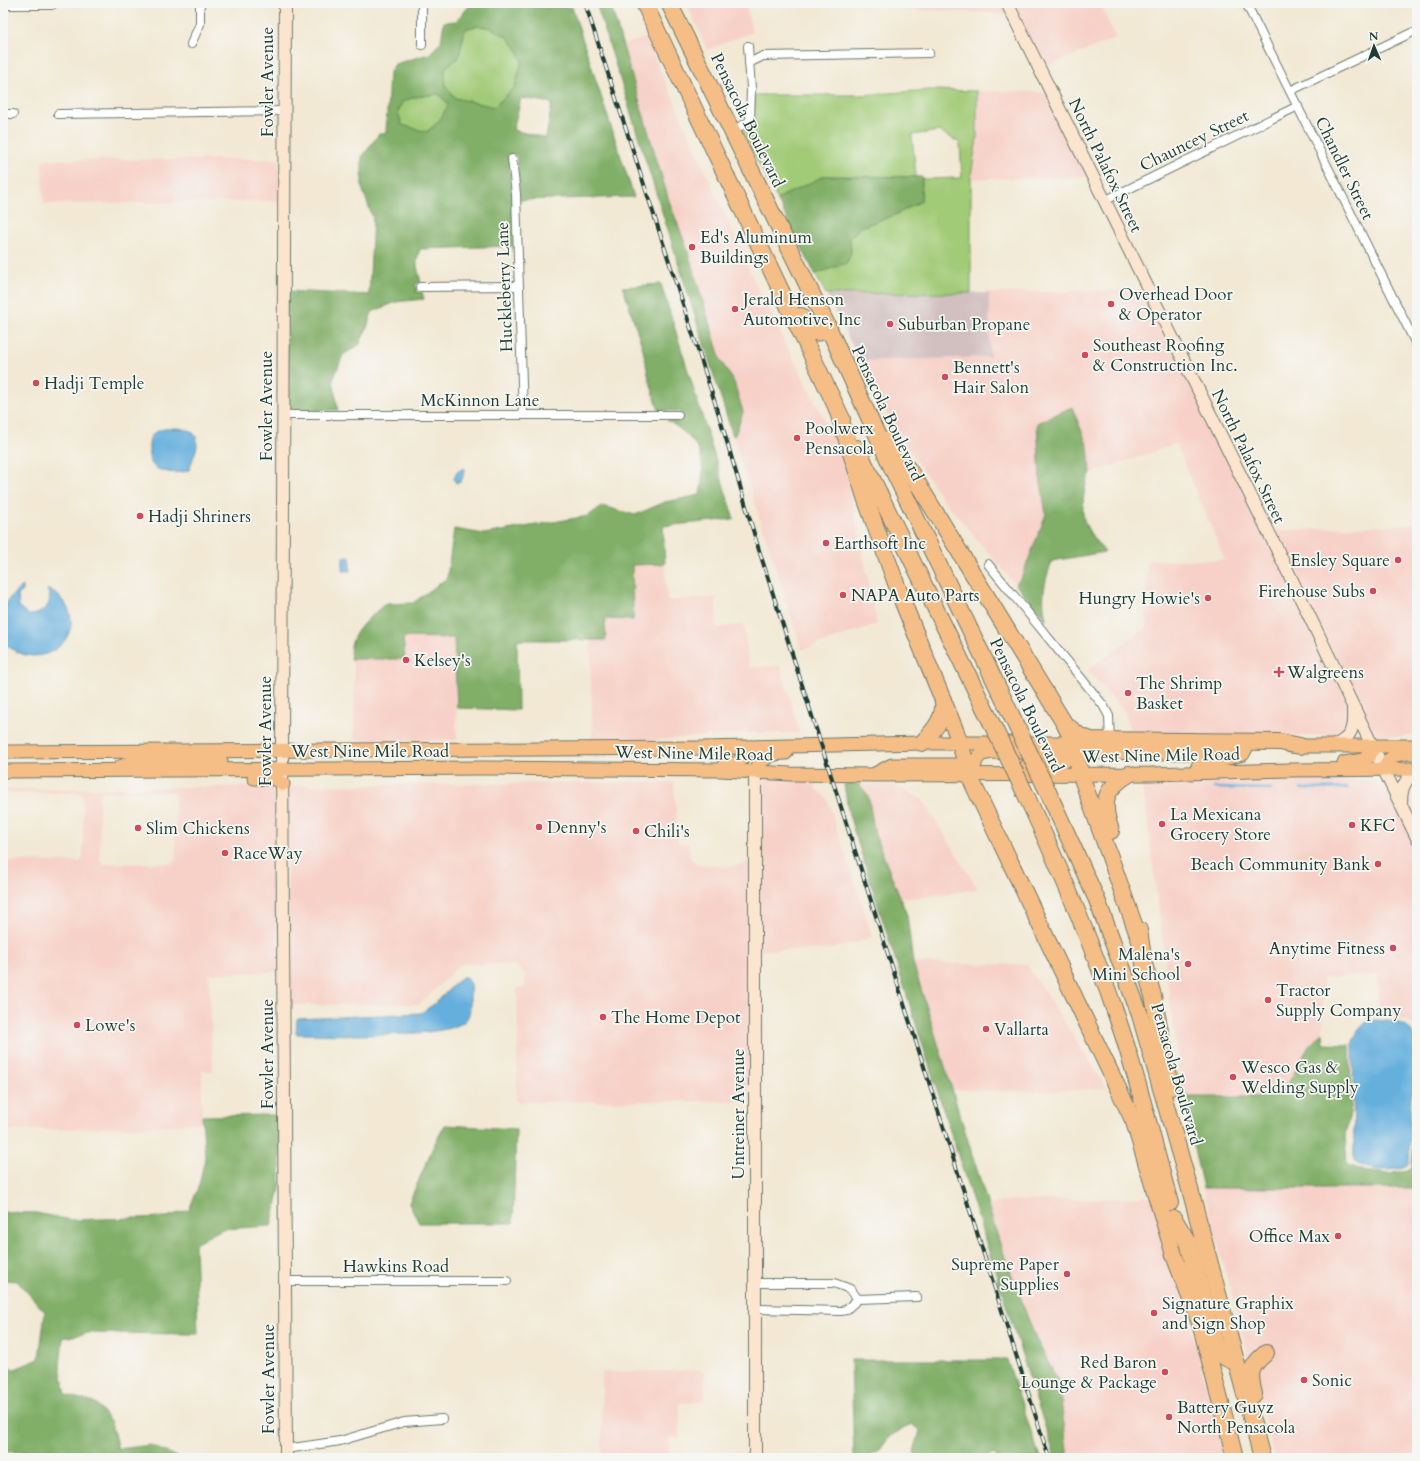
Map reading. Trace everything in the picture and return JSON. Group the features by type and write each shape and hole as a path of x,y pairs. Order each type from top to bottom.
{"highway":[{"name":"Pensacola Boulevard","path":"669,3 829,329 893,470 1074,847 1121,960 1154,1062 1191,1193 1261,1456"},
{"path":"646,7 658,9 667,15 695,73 711,90"},
{"path":"646,7 837,409 993,726 1071,895 1117,1018 1134,1070 1235,1458"},
{"path":"766,258 784,279 809,328 814,333 820,333 829,329"},
{"path":"837,409 854,465 900,593 971,768 973,784 1134,1122 1175,1258 1201,1326"},
{"path":"866,409 915,479 1064,723 1074,749 1080,774 1140,940"},
{"path":"922,743 934,731 944,711 942,695"},
{"path":"1064,723 1080,736 1091,740 1110,742 1280,742 1300,746"},
{"path":"1129,774 1122,778 1110,790 1106,799 1105,813 1135,903 1140,940 1161,1034 1191,1193"},
{"path":"1174,1219 1188,1242 1215,1344 1221,1355 1228,1360 1235,1361"},
{"path":"1261,1456 1264,1432 1250,1377 1253,1367 1266,1353"},
{"path":"1228,1432 1245,1458"}],"main road":[{"name":"West Nine Mile Road","path":"3,752 522,750 922,743 960,743 1074,749 1110,742 1230,746 1417,746"},
{"path":"755,771 760,762 766,757 776,753 798,753 814,746"},
{"path":"971,768 1056,764 1066,762 1074,749 1199,753 1230,746"},
{"path":"1198,766 1243,754 1247,746"},
{"path":"1151,774 1167,766 1351,762 1363,760 1370,756 1373,746"},
{"path":"654,769 658,765 665,763 734,764 746,757 750,747"},
{"path":"282,770 297,762 468,760 522,750"},
{"path":"108,771 137,761 272,760 282,751"},
{"path":"1384,770 1385,763 1389,758 1400,754 1417,752"},
{"name":"West Nine Mile Road","path":"3,771 486,768 654,769 755,771 791,774 874,775 892,765 1080,774 1151,774 1289,770 1417,770"},
{"path":"124,771 142,779 264,778 276,779 283,784"}],"street":[{"path":"191,44 200,24 200,3"},
{"name":"Fowler Avenue","path":"285,3 282,770 286,1453"},
{"path":"422,3 422,45"},
{"name":"North Palafox Street","path":"1007,3 1417,838"},
{"name":"Chandler Street","path":"1246,3 1417,346"},
{"path":"3,5 52,5"},
{"path":"1290,91 1411,33"},
{"path":"732,131 750,122 751,88 748,46"},
{"path":"749,63 763,56 929,53"},
{"name":"Chauncey Street","path":"1104,200 1298,106"},
{"path":"58,114 284,111"},
{"path":"3,114 13,114"},
{"name":"Huckleberry Lane","path":"512,159 516,194 523,415"},
{"path":"420,287 519,286"},
{"name":"McKinnon Lane","path":"283,415 678,416"},
{"path":"988,564 1103,705 1109,716 1110,742"},
{"path":"1333,746 1346,739 1350,734 1354,724 1353,706"},
{"path":"1401,804 1403,785 1417,770"},
{"name":"Untreiner Avenue","path":"755,771 755,1458"},
{"name":"Hawkins Road","path":"284,1281 507,1280"},
{"path":"755,1283 834,1283 850,1289 858,1299"},
{"path":"755,1310 841,1312 846,1310 858,1299 917,1297"},
{"path":"286,1453 340,1441 404,1422 442,1419"}],"shaded area":[{"path":"746,3 752,32 707,50 688,6 698,4"},
{"path":"898,3 1002,3 1008,14 897,9"},
{"path":"1011,3 1100,3 1116,38 1043,68"},
{"path":"646,38 760,293 843,456 877,624 802,650 733,436 735,435 734,382 721,361 686,246 669,201 622,45"},
{"path":"977,91 1046,92 1088,177 971,179 977,138"},
{"path":"280,159 280,201 43,204 42,160"},
{"path":"1144,290 1354,716 1346,736 1131,736 1125,713 1088,670 1146,627 1147,560 1225,560 1176,444 1091,473 1088,447 1037,423 1040,477 1046,514 1021,580 1015,584 942,498 899,436 860,361 990,357 989,293"},
{"path":"989,293 990,357 860,361 826,294"},
{"path":"1417,524 1417,736 1373,736 1272,531"},
{"path":"665,564 667,601 717,597 716,628 744,624 749,668 780,665 800,733 751,733 640,741 592,741 590,640 606,640 605,619 633,620 632,565"},
{"path":"403,637 454,638 457,740 354,740 354,672 352,659 405,659"},
{"path":"768,778 813,778 817,790 827,798 872,936 866,940 828,950 759,950 759,782"},
{"path":"1385,779 1417,847 1417,1043 1412,1024 1404,1020 1378,1017 1378,974 1323,978 1323,1033 1309,1046 1289,1082 1268,1097 1182,1097 1145,801 1141,783"},
{"path":"1417,779 1417,789 1413,790 1411,798 1417,811 1417,829 1405,803 1409,784"},
{"path":"674,782 678,843 689,844 690,858 697,865 734,866 751,862 749,1101 516,1102 518,1039 517,988 525,987 525,974 515,966 461,964 420,1004 288,1005 286,786"},
{"path":"859,784 895,785 923,800 978,889 917,898 899,897 875,835 868,795"},
{"path":"279,786 279,972 209,974 213,1071 202,1071 202,1123 137,1127 3,1131 3,861 80,862 83,858 83,797 80,793 3,793 3,789","holes":["102,792 172,792 175,796 176,859 173,863 103,864 100,860 99,796"]},
{"path":"913,963 1027,965 1107,1088 1048,1092 953,1090"},
{"path":"1203,1188 1417,1188 1417,1458 1275,1458"},
{"path":"1153,1197 1161,1217 1225,1458 1068,1458 1059,1383 1035,1337 999,1241 988,1205 1008,1201"},
{"path":"705,1370 705,1402 680,1403 680,1438 670,1437 668,1455 711,1455 711,1458 602,1458 602,1372"}],"green space":[{"path":"472,3 536,3 542,8 572,7 634,197 520,200 516,154 508,155 512,195 513,246 420,249 417,263 421,283 416,283 416,292 422,292 424,299 396,302 372,312 367,328 359,345 343,355 333,380 338,410 287,410 287,291 369,295 373,218 362,188 362,157 379,134 386,133 389,74 395,64 429,54 441,42 444,22 456,21","holes":["476,26 489,27 507,37 519,52 522,61 515,87 494,107 455,98 445,85 445,68 459,57 465,29","439,94 448,104 440,120 427,132 402,125 398,112 402,102 414,97","521,98 552,103 546,138 513,130"]},
{"path":"596,3 610,3 669,201 686,246 721,361 734,382 743,412 735,435 733,436"},
{"path":"476,26 489,27 507,37 519,52 522,61 515,87 494,107 455,98 445,85 445,68 459,57 465,29"},
{"path":"929,90 977,91 977,138 971,175 971,293 826,294 815,274 826,270 851,253 850,237 861,227 895,215 921,201 922,179 962,178 960,143 939,131 912,135 916,177 824,176 777,199 742,131 752,126 754,121 755,95 862,95"},
{"path":"439,94 448,104 437,123 430,129 426,132 402,125 398,112 402,102 414,97"},
{"path":"824,176 922,177 921,201 895,215 861,227 850,237 851,253 847,263 815,274 777,199"},
{"path":"661,284 734,519 663,526 665,564 632,565 633,620 605,619 606,640 517,640 518,710 457,708 454,638 403,637 405,659 351,659 350,650 355,635 366,621 385,604 413,603 447,578 454,529 484,534 588,516 602,506 635,515 665,502 700,495 703,470 699,451 687,436 667,420 681,420 681,411 659,411 649,379 643,349 623,287"},
{"path":"1072,407 1088,447 1091,473 1084,495 1084,520 1090,533 1105,552 1052,561 1044,590 1044,612 1046,620 1015,584 1021,579 1046,514 1040,477 1037,423"},
{"path":"844,784 859,784 868,795 875,835 907,915 913,963 999,1241 1035,1337 1059,1383 1068,1458 1055,1458 849,815"},
{"path":"1323,1033 1324,1044 1350,1045 1351,1109 1345,1135 1347,1164 1363,1171 1389,1174 1412,1169 1414,1111 1417,1105 1417,1188 1203,1188 1182,1097 1268,1097 1289,1082 1309,1046"},
{"path":"280,1115 280,1189 271,1226 222,1229 195,1244 198,1334 88,1333 63,1338 60,1365 66,1395 96,1403 111,1423 118,1449 150,1445 179,1458 44,1458 43,1452 3,1452 3,1367 15,1369 39,1359 45,1312 17,1281 3,1280 3,1212 36,1213 71,1220 167,1217 189,1210 199,1185 205,1158 202,1116"},
{"path":"445,1125 516,1129 513,1223 419,1223 409,1203 434,1145"},
{"path":"851,1360 1007,1360 1040,1458 996,1458 995,1454 988,1455 988,1458 918,1458 914,1452 920,1431 912,1424 890,1436 880,1450 867,1457 854,1458"}],"water":[{"path":"179,428 191,431 196,436 197,447 189,470 174,473 158,469 149,460 149,445 151,437 154,433 160,430"},
{"path":"463,468 465,470 461,482 456,483 454,479 456,473"},
{"path":"343,557 350,557 350,571 343,571"},
{"path":"23,586 23,591 18,595 19,607 29,615 43,611 49,604 50,599 47,590 51,590 57,594 70,613 71,626 66,638 57,648 45,654 31,656 17,652 3,641 4,609 10,598"},
{"path":"462,977 467,978 470,983 470,1010 465,1021 453,1027 435,1031 385,1035 296,1034 297,1019 421,1013 434,1004"},
{"path":"1376,1020 1402,1024 1410,1030 1413,1035 1415,1087 1411,1098 1409,1164 1390,1170 1362,1166 1356,1163 1354,1155 1353,1041 1358,1031 1367,1021"}],"waterway":[{"path":"1214,788 1271,789"},
{"path":"1301,789 1348,788"}],"railway":[{"path":"585,3 719,415 758,547 1049,1458"}],"place":[{"name":"Ed's Aluminum Buildings","path":"692,247"},
{"name":"Overhead Door & Operator","path":"1111,304"},
{"name":"Jerald Henson Automotive, Inc","path":"735,309"},
{"name":"Suburban Propane","path":"890,324"},
{"name":"Southeast Roofing & Construction Inc.","path":"1085,355"},
{"name":"Bennett's Hair Salon","path":"945,377"},
{"name":"Hadji Temple","path":"36,383"},
{"name":"Poolwerx Pensacola","path":"797,438"},
{"name":"Hadji Shriners","path":"140,516"},
{"name":"Earthsoft Inc","path":"826,543"},
{"name":"Ensley Square","path":"1398,560"},
{"name":"Firehouse Subs","path":"1373,591"},
{"name":"NAPA Auto Parts","path":"843,595"},
{"name":"Hungry Howie's","path":"1208,598"},
{"name":"Kelsey's","path":"406,660"},
{"name":"Walgreens","path":"1279,672"},
{"name":"The Shrimp Basket","path":"1128,693"},
{"name":"La Mexicana Grocery Store","path":"1162,824"},
{"name":"KFC","path":"1352,825"},
{"name":"Denny's","path":"539,827"},
{"name":"Slim Chickens","path":"138,828"},
{"name":"Chili's","path":"636,831"},
{"name":"RaceWay","path":"225,853"},
{"name":"Beach Community Bank","path":"1378,864"},
{"name":"Anytime Fitness","path":"1393,948"},
{"name":"Malena's Mini School","path":"1188,964"},
{"name":"Tractor Supply Company","path":"1268,1000"},
{"name":"The Home Depot","path":"603,1017"},
{"name":"Lowe's","path":"77,1025"},
{"name":"Vallarta","path":"986,1029"},
{"name":"Wesco Gas & Welding Supply","path":"1233,1077"},
{"name":"Office Max","path":"1338,1236"},
{"name":"Supreme Paper Supplies","path":"1067,1274"},
{"name":"Signature Graphix and Sign Shop","path":"1154,1313"},
{"name":"Red Baron Lounge & Package","path":"1165,1372"},
{"name":"Sonic","path":"1304,1380"},
{"name":"Battery Guyz North Pensacola","path":"1169,1417"}]}
